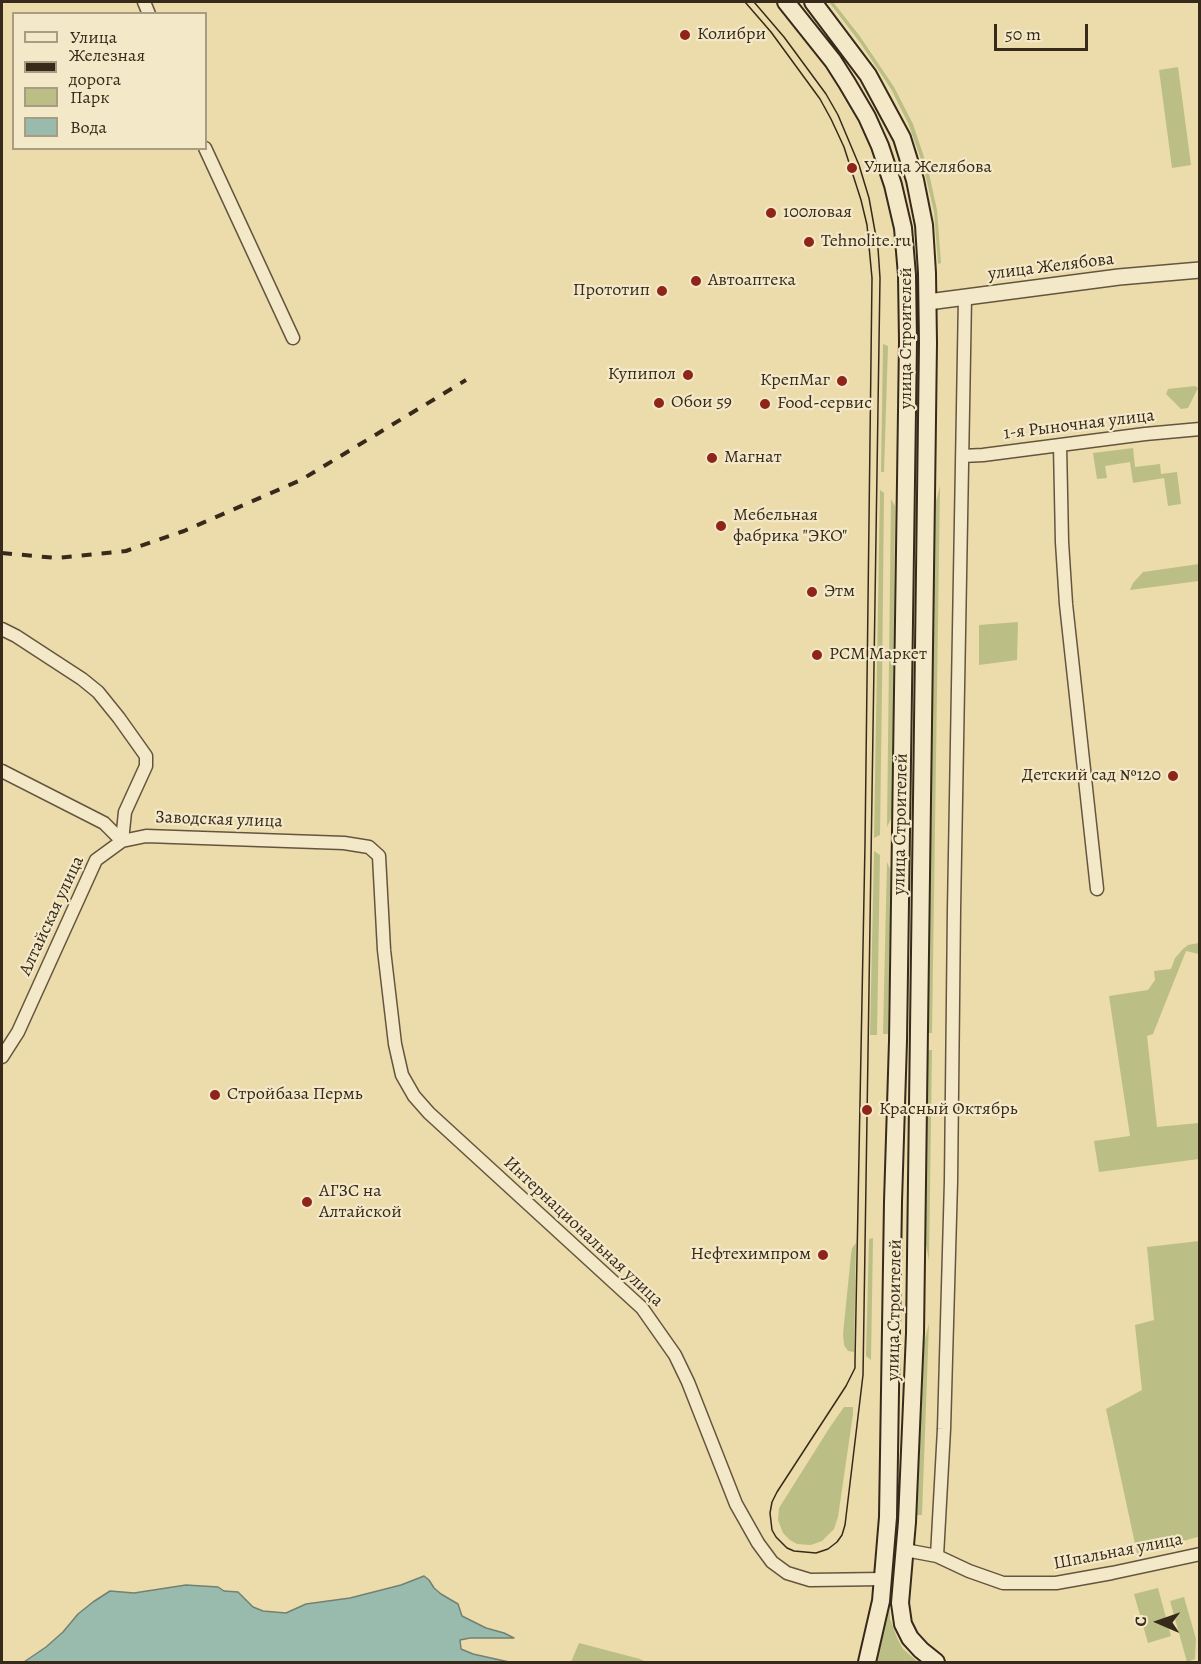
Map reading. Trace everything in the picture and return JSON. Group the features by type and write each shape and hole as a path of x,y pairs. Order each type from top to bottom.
{"main road":[{"name":"улица Строителей","path":"786,2 838,70 867,117 880,146 893,185 903,228 907,275 898,1041 888,1516 881,1601 867,1662"},
{"name":"улица Строителей","path":"813,2 868,75 902,138 915,180 924,225 928,302 915,1333 905,1550 900,1603 903,1624 915,1644 936,1662"},
{"name":"улица Желябова","path":"908,309 928,302"}],"street":[{"path":"206,150 293,338"},
{"name":"улица Желябова","path":"928,302 1119,277 1200,270"},
{"path":"937,1556 944,1429 951,1181 965,297"},
{"name":"1-я Рыночная улица","path":"963,456 1200,429"},
{"path":"1060,445 1066,604 1097,889"},
{"path":"2,629 26,642 98,692 146,756 146,766 125,812 122,841"},
{"path":"2,771 104,823 122,841"},
{"name":"Заводская улица","path":"122,841 146,836 344,843 369,847 379,856"},
{"name":"Алтайская улица","path":"2,1057 18,1032 96,861 122,841"},
{"name":"Интернациональная улица","path":"379,856 384,950 395,1044 402,1075 414,1096 429,1113 642,1308 675,1355 736,1504 758,1543 772,1562 795,1577 810,1580 883,1580"},
{"path":"2,1037 18,1032"},
{"name":"Шпальная улица","path":"905,1550 937,1556 1003,1583 1056,1583 1200,1554"}],"green space":[{"path":"829,2 833,2 859,35 894,87 913,124 928,169 937,210 941,263 938,264 934,212 923,165 908,123 891,89"},
{"path":"1178,67 1191,165 1172,168 1159,70"},
{"path":"883,344 888,346 884,472 881,472"},
{"path":"1195,386 1198,388 1188,408 1181,409 1166,394 1168,389"},
{"path":"1133,448 1135,467 1160,464 1161,474 1177,472 1181,504 1168,506 1164,478 1133,483 1130,462 1105,466 1107,478 1097,479 1093,453"},
{"path":"940,486 932,1033 928,1033 935,505"},
{"path":"880,490 884,493 880,835 874,838"},
{"path":"891,499 895,506 892,813 887,827"},
{"path":"1199,564 1199,581 1130,590 1143,572"},
{"path":"1018,622 1017,660 979,665 979,625"},
{"path":"874,851 880,855 877,1035 870,1035"},
{"path":"887,862 891,874 888,1034 883,1034"},
{"path":"1199,943 1199,954 1186,951 1153,1034 1147,1036 1157,1127 1199,1123 1199,1159 1099,1172 1094,1141 1130,1136 1109,996 1148,990 1155,980 1154,971 1171,969 1175,958 1183,949 1188,945"},
{"path":"928,1050 932,1050 929,1261 925,1239"},
{"path":"873,1238 871,1360 866,1356 869,1239"},
{"path":"1199,1241 1199,1533 1198,1537 1137,1553 1106,1409 1142,1390 1135,1325 1154,1320 1147,1247"},
{"path":"856,1243 854,1352 848,1351 844,1345 843,1334 852,1248"},
{"path":"929,1323 922,1515 917,1515 924,1343"},
{"path":"844,1407 853,1407 853,1414 838,1517 834,1529 822,1541 811,1545 797,1544 783,1533 778,1520 779,1508"},
{"path":"895,1523 897,1523 889,1599 890,1619 903,1649 918,1662 873,1662"},
{"path":"1158,1588 1171,1636 1148,1643 1134,1594"},
{"path":"1184,1597 1196,1639 1195,1659 1187,1662 1170,1601"},
{"path":"579,1643 640,1659 647,1662 571,1662"}],"water":[{"path":"424,1576 441,1594 458,1604 462,1616 514,1638 460,1640 461,1649 509,1662 24,1662 63,1632 78,1614 110,1591 134,1593 186,1585 218,1587 224,1591 238,1592 253,1607 263,1611 286,1613 306,1604 350,1598 401,1585"}],"tram line":[{"path":"745,2 771,32 820,99 844,147 867,225 872,278 865,844 855,1368 846,1386 777,1492 770,1513 772,1530 787,1548 816,1553 828,1549 837,1542 845,1525 863,1375 880,278 878,248 869,198 859,165 838,115 826,94 784,37 754,2"}],"railway":[{"path":"2,553 56,558 126,551 184,531 301,480 466,380"}],"place":[{"name":"Колибри","path":"685,35"},
{"name":"Улица Желябова","path":"852,168"},
{"name":"100ловая","path":"771,213"},
{"name":"Tehnolite.ru","path":"809,242"},
{"name":"Автоаптека","path":"696,281"},
{"name":"Прототип","path":"662,291"},
{"name":"Купипол","path":"688,375"},
{"name":"КрепМаг","path":"842,381"},
{"name":"Обои 59","path":"659,403"},
{"name":"Food-сервис","path":"765,404"},
{"name":"Магнат","path":"712,458"},
{"name":"Мебельная фабрика \"ЭКО\"","path":"721,526"},
{"name":"Этм","path":"812,592"},
{"name":"РСМ Маркет","path":"817,655"},
{"name":"Детский сад №120","path":"1173,776"},
{"name":"Стройбаза Пермь","path":"215,1095"},
{"name":"Красный Октябрь","path":"867,1110"},
{"name":"АГЗС на Алтайской","path":"307,1202"},
{"name":"Нефтехимпром","path":"823,1255"}]}
